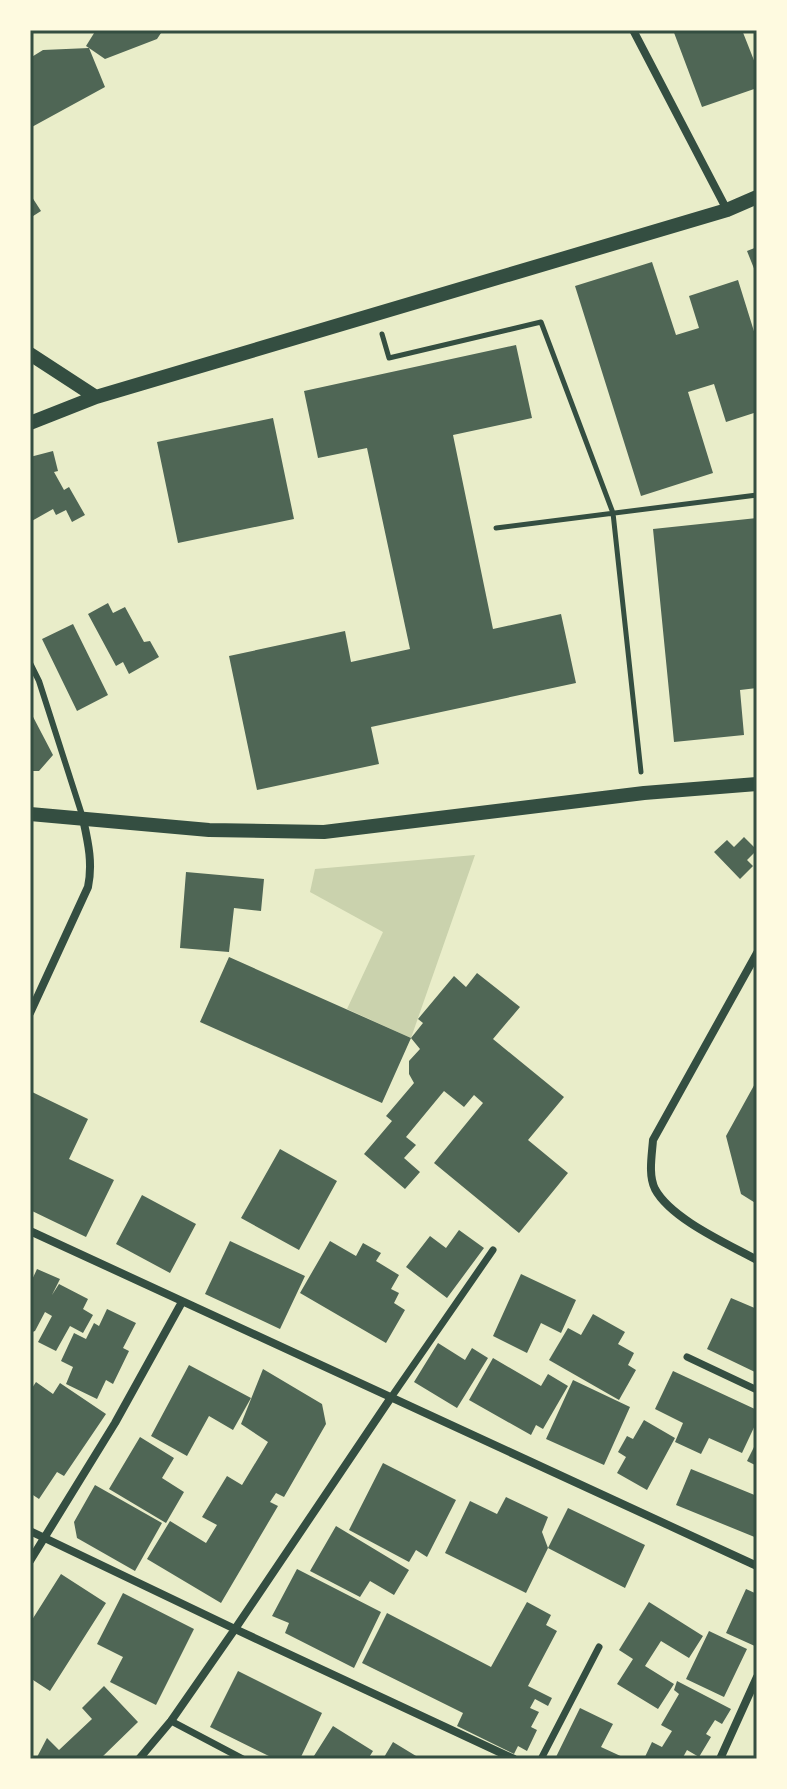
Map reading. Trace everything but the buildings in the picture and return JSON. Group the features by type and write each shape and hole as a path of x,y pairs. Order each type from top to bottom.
{"street":[{"path":"633,30 727,210"},
{"path":"30,423 96,397 727,210 757,197"},
{"path":"30,354 96,397"},
{"path":"30,814 209,830 324,832 644,793 757,784"},
{"path":"30,1013 88,887 90,853 83,819"},
{"path":"757,953 653,1140 651,1165 655,1188 675,1213 757,1260"},
{"path":"30,1231 757,1566"},
{"path":"139,1759 171,1721 235,1629 493,1250"},
{"path":"30,1561 115,1423 182,1302"},
{"path":"687,1357 757,1390"},
{"path":"30,1531 509,1758"},
{"path":"541,1759 599,1647"},
{"path":"720,1759 757,1677"},
{"path":"171,1721 243,1759"}],"lane":[{"path":"30,663 39,681 83,819"}],"path":[{"path":"376,314 389,358 541,322 613,513 644,793"},
{"path":"496,528 757,495"}],"green space":[{"path":"475,855 411,1038 347,1009 383,932 310,892 315,869"}]}
